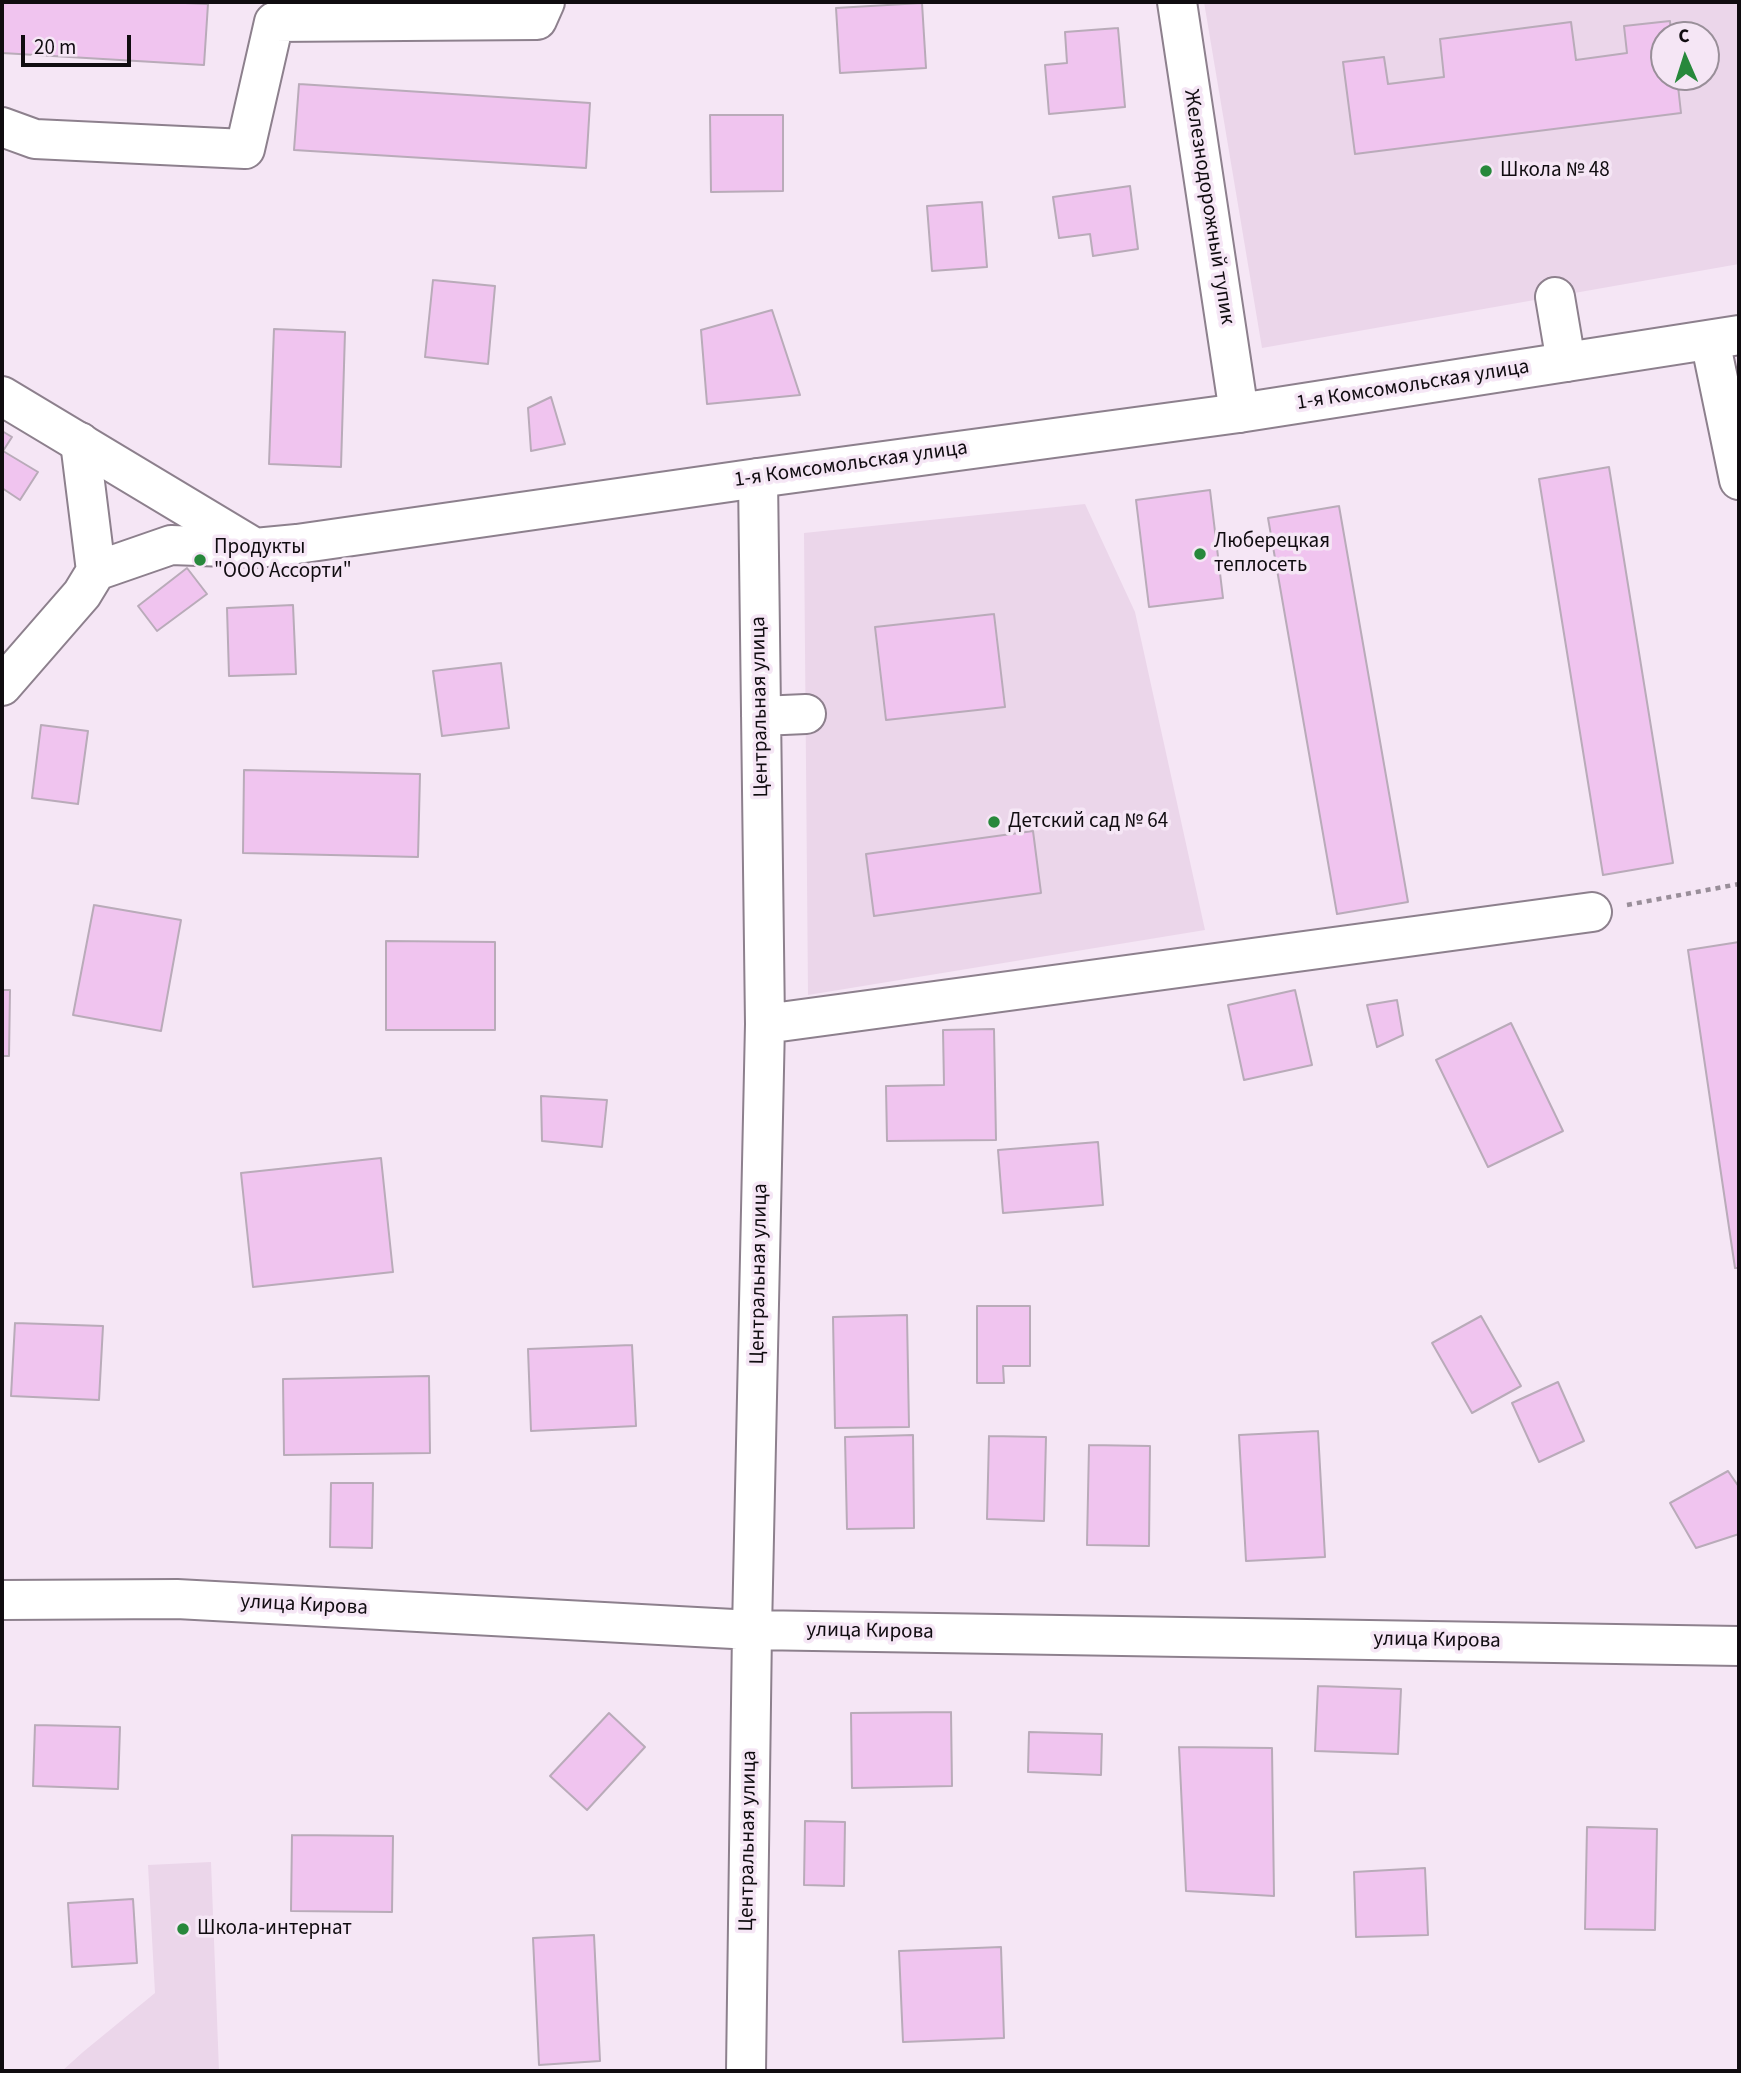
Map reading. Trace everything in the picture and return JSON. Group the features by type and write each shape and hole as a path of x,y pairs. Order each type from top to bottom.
{"street":[{"path":"2,127 35,139 245,149 274,23 537,20 545,2"},
{"name":"Железнодорожный тупик","path":"1177,2 1239,413"},
{"path":"1555,297 1566,362"},
{"path":"1725,337 1739,480"},
{"name":"1-я Комсомольская улица","path":"96,571 171,545 255,548 297,544 1239,413 1725,337"},
{"path":"2,396 255,548"},
{"path":"2,686 78,599 96,571 80,442"},
{"name":"Центральная улица","path":"746,2071 765,1024 758,478"},
{"path":"761,716 806,714"},
{"path":"765,1024 1592,912"},
{"name":"улица Кирова","path":"2,1600 177,1599 752,1630 1739,1646"}],"path":[{"path":"1592,912 1739,884"}],"shaded area":[{"name":"Школа № 48","path":"1204,2 1739,2 1739,264 1262,348"},
{"name":"Детский сад № 64","path":"1085,504 1135,612 1205,930 808,995 804,533"},
{"name":"Школа-интернат","path":"211,1862 219,2071 62,2071 155,1993 148,1865"}],"building":[{"path":"2,2 208,4 204,65 2,53"},
{"path":"922,3 926,68 840,73 836,8"},
{"path":"1571,22 1576,60 1627,53 1624,26 1650,23 1650,91 1679,91 1681,113 1355,154 1343,62 1384,57 1388,84 1444,77 1440,39"},
{"path":"1118,28 1125,107 1049,114 1045,65 1067,63 1065,32"},
{"path":"299,84 590,103 586,168 294,150"},
{"path":"710,115 783,115 783,191 711,192"},
{"path":"1130,186 1138,249 1093,256 1090,234 1059,238 1053,197"},
{"path":"982,202 987,267 932,271 927,206"},
{"path":"433,280 495,286 488,364 425,357"},
{"path":"772,310 800,395 707,404 701,330"},
{"path":"274,329 345,332 341,467 269,464"},
{"path":"551,397 565,444 531,451 528,408"},
{"path":"2,431 12,437 3,451 38,472 20,500 2,488"},
{"path":"1609,467 1673,863 1603,875 1539,479"},
{"path":"1210,490 1223,598 1149,607 1136,500"},
{"path":"1339,506 1408,902 1337,914 1268,518"},
{"path":"187,568 207,594 157,631 138,606"},
{"path":"293,605 296,674 229,676 227,608"},
{"path":"994,614 1005,707 886,720 875,627"},
{"path":"501,663 509,728 442,736 433,671"},
{"path":"41,725 88,731 78,804 32,798"},
{"path":"244,770 420,774 418,857 243,853"},
{"path":"1033,831 1041,893 874,916 866,854"},
{"path":"94,905 181,920 161,1031 73,1015"},
{"path":"386,941 495,942 495,1030 386,1030"},
{"path":"1739,942 1739,1268 1735,1268 1688,950"},
{"path":"2,990 10,990 9,1056 2,1056"},
{"path":"1295,990 1312,1065 1244,1080 1228,1005"},
{"path":"1397,1000 1403,1035 1377,1047 1367,1005"},
{"path":"1511,1023 1563,1131 1488,1167 1436,1060"},
{"path":"994,1029 996,1140 887,1141 886,1086 944,1085 943,1030"},
{"path":"541,1096 607,1100 602,1147 542,1141"},
{"path":"1098,1142 1103,1205 1003,1213 998,1150"},
{"path":"381,1158 393,1272 253,1287 241,1173"},
{"path":"977,1306 1030,1306 1030,1366 1003,1366 1004,1383 977,1383"},
{"path":"907,1315 909,1427 835,1428 833,1317"},
{"path":"1481,1316 1521,1386 1472,1413 1432,1343"},
{"path":"15,1323 103,1326 99,1400 11,1396"},
{"path":"632,1345 636,1426 531,1431 528,1349"},
{"path":"429,1376 430,1453 284,1455 283,1379"},
{"path":"1558,1382 1584,1441 1539,1462 1512,1403"},
{"path":"1318,1431 1325,1557 1246,1561 1239,1435"},
{"path":"913,1435 914,1528 847,1529 845,1437"},
{"path":"989,1436 1046,1437 1044,1521 987,1519"},
{"path":"1089,1445 1150,1446 1149,1546 1087,1545"},
{"path":"1728,1471 1739,1487 1739,1534 1696,1548 1670,1503"},
{"path":"331,1483 373,1483 372,1548 330,1547"},
{"path":"1318,1686 1401,1689 1398,1754 1315,1751"},
{"path":"951,1712 952,1786 852,1788 851,1713"},
{"path":"609,1713 645,1747 587,1810 550,1776"},
{"path":"35,1725 120,1727 118,1789 33,1786"},
{"path":"1029,1732 1102,1734 1101,1775 1028,1772"},
{"path":"1179,1747 1272,1748 1274,1896 1186,1891"},
{"path":"805,1821 845,1822 844,1886 804,1885"},
{"path":"1587,1827 1657,1829 1655,1930 1585,1929"},
{"path":"292,1835 393,1836 392,1912 291,1911"},
{"path":"1425,1868 1428,1935 1356,1937 1354,1872"},
{"path":"133,1899 137,1963 72,1967 68,1903"},
{"path":"594,1935 600,2061 539,2065 533,1938"},
{"path":"1001,1947 1004,2038 903,2042 899,1951"}],"place":[{"name":"Школа № 48","path":"1486,171"},
{"name":"Люберецкая теплосеть","path":"1200,554"},
{"name":"Продукты \"ООО Ассорти\"","path":"200,560"},
{"name":"Детский сад № 64","path":"994,822"},
{"name":"Школа-интернат","path":"183,1929"}]}
